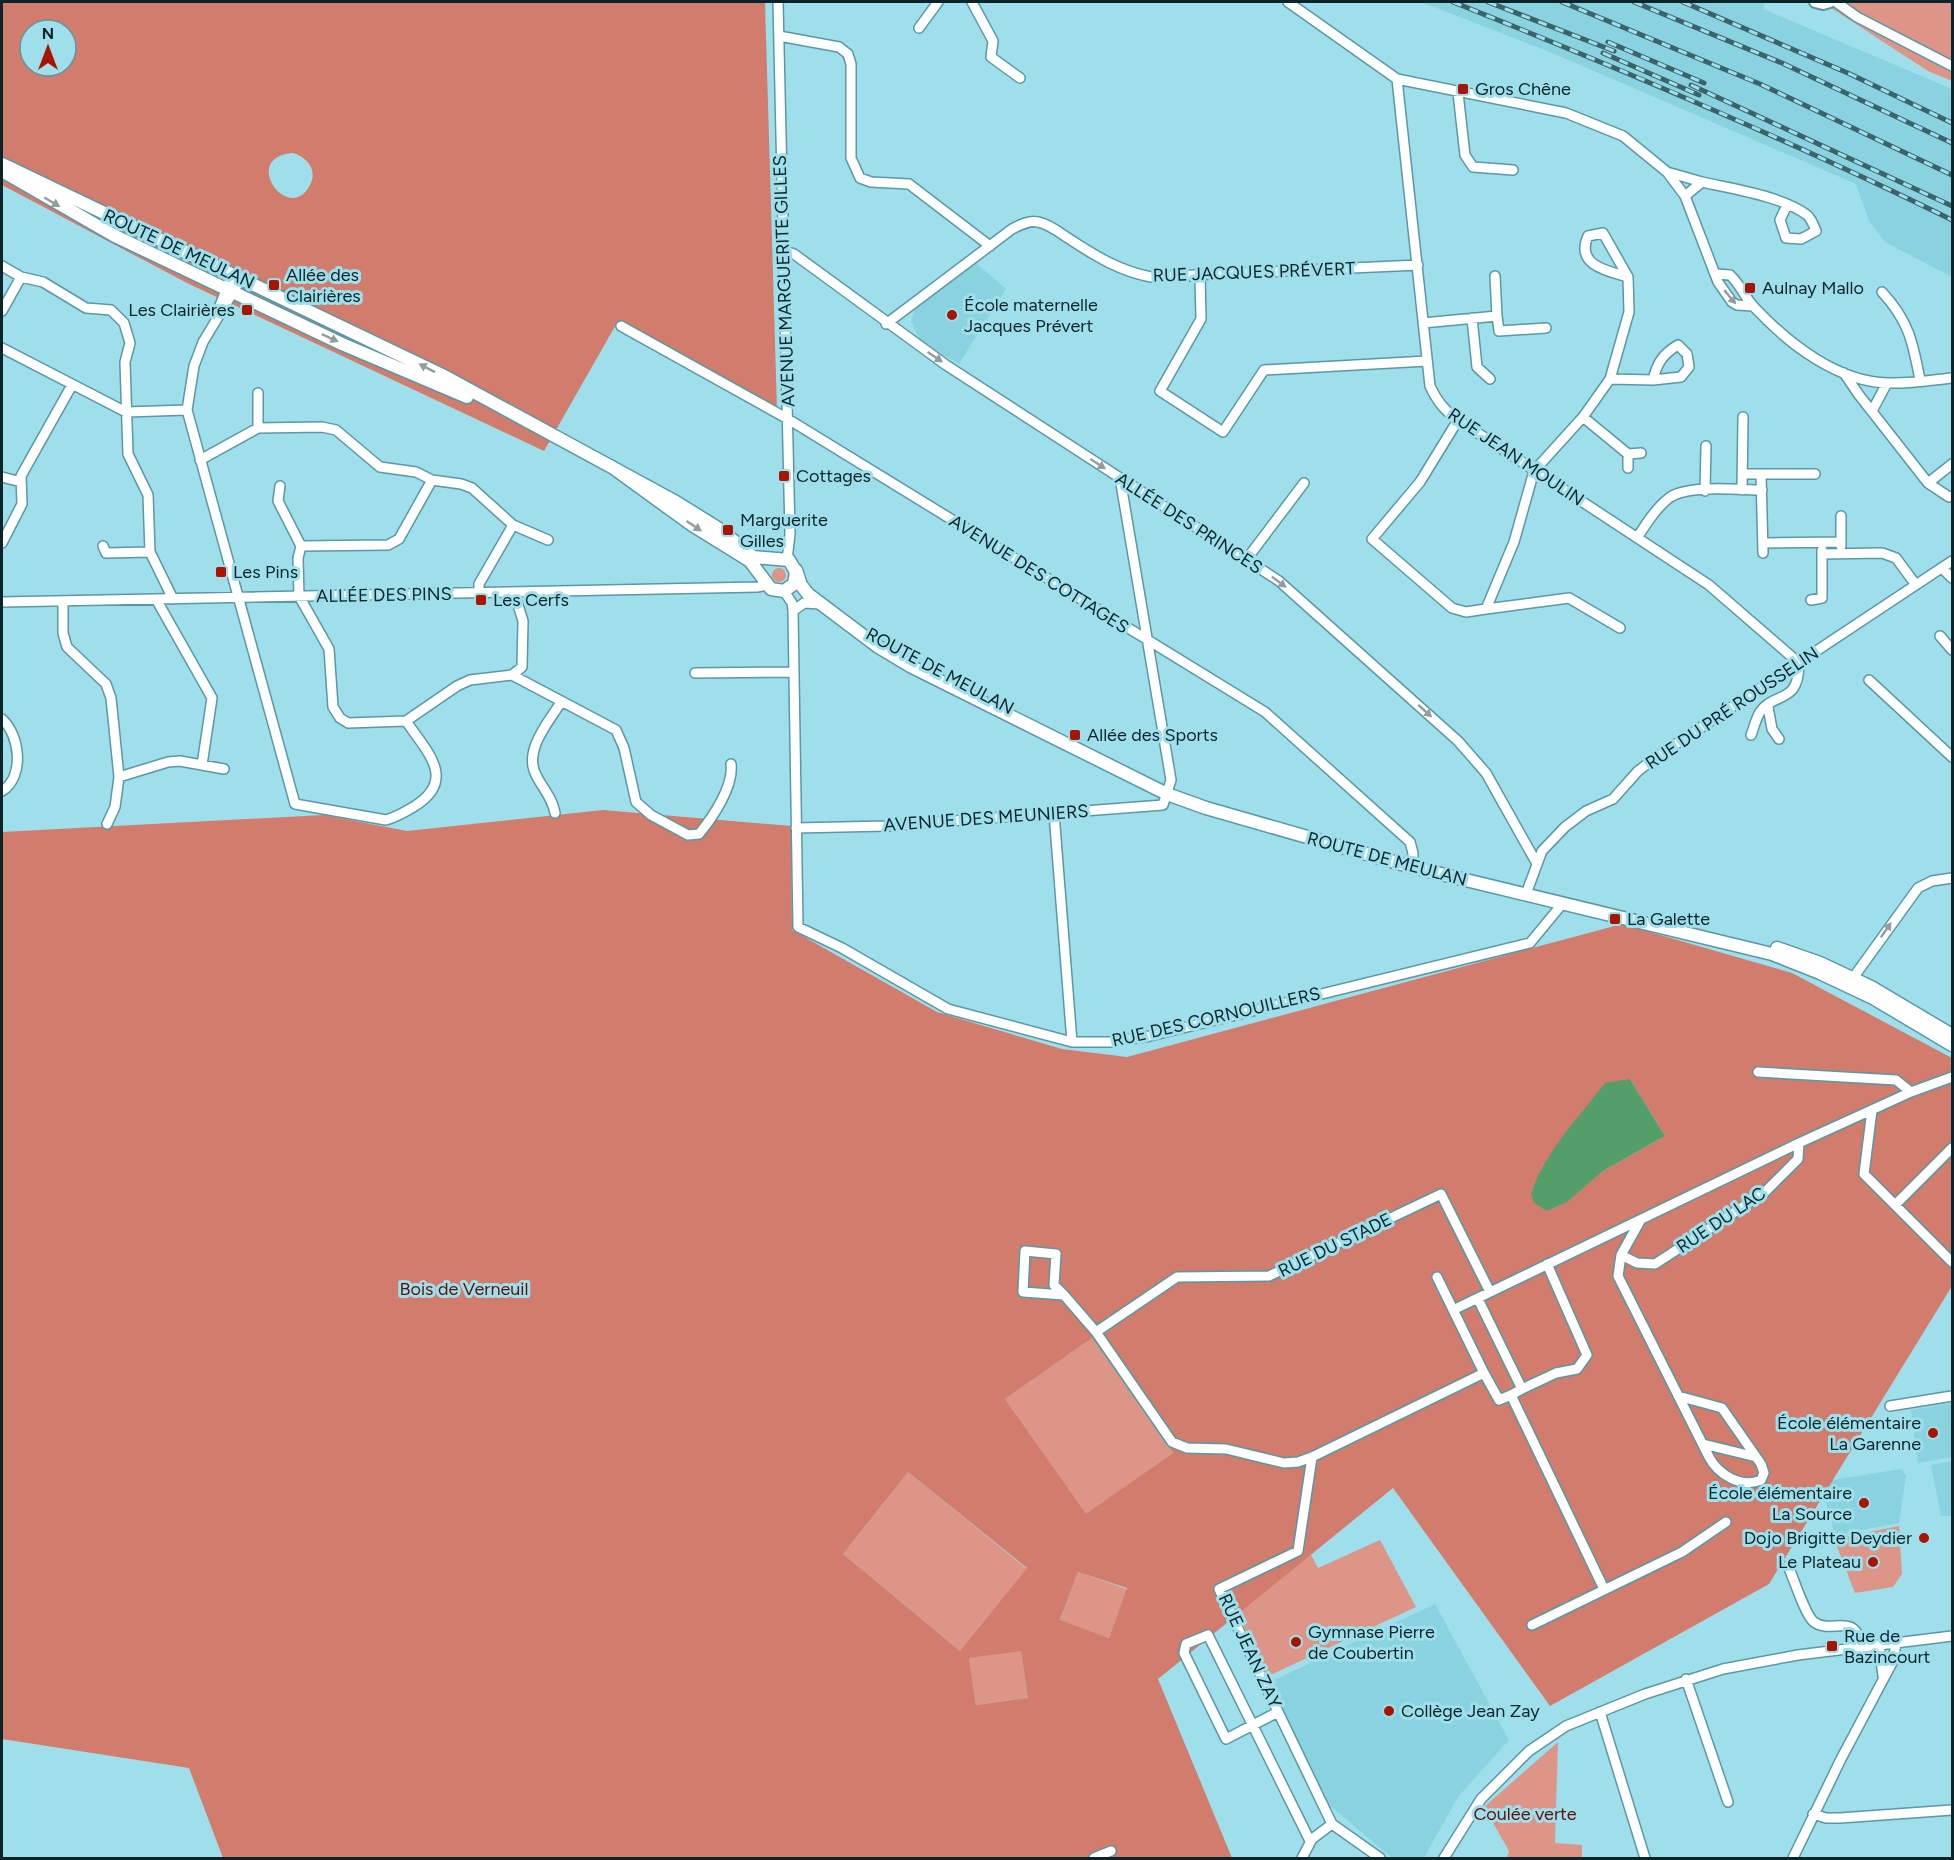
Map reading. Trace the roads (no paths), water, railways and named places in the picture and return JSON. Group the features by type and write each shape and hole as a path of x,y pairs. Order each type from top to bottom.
{"main road":[{"name":"ROUTE DE MEULAN","path":"2,164 378,342 612,467 708,522 753,557 773,559"},
{"name":"ROUTE DE MEULAN","path":"2,171 89,223 229,291 381,361 516,416"},
{"name":"ROUTE DE MEULAN","path":"612,467 692,525 745,557 754,565 765,582"},
{"path":"773,559 787,560 796,570 795,582 786,590 775,591 765,582 764,568 773,559"},
{"name":"ROUTE DE MEULAN","path":"796,570 799,582 808,594 843,618 917,661 1168,791 1412,864 1771,946 1820,963 1853,978 1906,1006 1953,1035"},
{"name":"ROUTE DE MEULAN","path":"786,590 808,594"},
{"name":"ROUTE DE MEULAN","path":"1527,890 1563,903 1742,946 1794,962 1873,998 1953,1045"}],"street":[{"name":"AVENUE MARGUERITE GILLES","path":"778,2 790,534 787,560"},
{"path":"919,28 938,2"},
{"path":"972,2 993,41 991,57 1020,78"},
{"path":"1288,2 1396,79 1566,113 1594,122 1623,136 1666,172 1685,196 1711,266 1717,274 1718,282 1732,302 1737,305 1753,306"},
{"path":"1815,2 1823,4 1830,2"},
{"path":"1836,2 1857,17 1953,66"},
{"path":"779,36 839,47 848,54 851,64 851,158 860,178 871,182 909,184 990,246"},
{"name":"RUE JEAN MOULIN","path":"1396,79 1430,387 1436,399 1444,410 1458,420 1709,585 1799,663"},
{"path":"1458,93 1465,155 1473,167 1513,170"},
{"path":"1666,172 1787,205"},
{"path":"1685,196 1702,182"},
{"name":"RUE JACQUES PRÉVERT","path":"886,324 1024,222 1038,221 1129,273 1151,277 1418,265"},
{"path":"1486,609 1514,542 1534,471 1583,417 1610,379 1629,312 1629,277 1604,233 1588,236 1585,244 1586,255 1593,265 1629,277"},
{"name":"ALLÉE DES PRINCES","path":"782,250 794,254 886,324 1279,582 1458,741 1486,773 1536,862"},
{"path":"2,266 21,277 43,282 86,308 111,310 124,323 130,343 125,362 128,454 148,495 150,552 173,599"},
{"path":"1717,274 1730,275 1753,306 1799,347 1844,373 1887,383 1953,378"},
{"path":"236,276 194,366 187,410 295,804 386,820 397,817 427,798 432,794 438,779 436,768 406,721"},
{"path":"1200,276 1201,319 1160,391 1223,432 1264,370 1427,361"},
{"path":"1495,276 1499,331 1546,328"},
{"path":"2,311 21,277"},
{"path":"1882,292 1898,309 1912,336 1920,380"},
{"path":"1424,323 1497,316"},
{"path":"1472,318 1477,367 1490,379"},
{"name":"AVENUE DES COTTAGES","path":"621,326 788,419 1265,712 1410,842 1413,847 1412,864"},
{"path":"2,348 126,412 187,410"},
{"path":"1844,373 1928,483 1949,497 1953,496"},
{"path":"1610,379 1653,380"},
{"path":"1872,411 1887,383"},
{"path":"2,543 22,504 21,476 72,385"},
{"path":"258,393 258,428"},
{"path":"1583,417 1628,454 1641,453"},
{"path":"1742,490 1743,417"},
{"path":"1458,420 1420,482 1372,539 1452,608 1466,612 1569,598 1620,628"},
{"path":"200,460 258,428 322,427 336,430 380,467 416,472 432,480 472,488 513,525 548,540"},
{"path":"1705,491 1706,446"},
{"path":"1628,454 1628,468"},
{"path":"1928,483 1953,464"},
{"path":"1743,474 1815,474"},
{"path":"1761,474 1763,548 1840,542"},
{"path":"2,477 21,482"},
{"path":"1120,478 1172,780 1168,791"},
{"path":"301,546 388,545 399,539 432,480"},
{"path":"1246,560 1304,483"},
{"path":"280,486 278,501 301,546 298,558 299,597 329,649 331,698 340,718 348,723 406,721 464,683 512,675 522,667 524,639 523,621 514,592"},
{"path":"1636,538 1658,509 1671,497 1685,490 1762,490"},
{"path":"1840,516 1841,554"},
{"path":"479,592 479,584 513,525"},
{"path":"1811,600 1822,598 1822,542"},
{"path":"103,546 106,553 150,552"},
{"path":"1822,554 1882,553 1896,558 1916,585"},
{"name":"RUE DU PRÉ ROUSSELIN","path":"1527,890 1542,851 1565,827 1586,811 1613,799 1638,771 1953,561"},
{"path":"1942,568 1953,578"},
{"name":"ALLÉE DES PINS","path":"2,602 758,587 765,582"},
{"path":"786,590 793,611 796,828"},
{"path":"156,599 213,698 202,765"},
{"path":"63,601 63,633 67,646 106,684 111,698 119,777 115,807 107,824"},
{"path":"793,611 804,603 820,604"},
{"path":"1940,636 1953,650"},
{"path":"1751,735 1761,711 1786,696 1795,686 1799,676 1799,663"},
{"path":"695,674 794,672"},
{"path":"512,675 616,730 624,748 636,802 651,815 688,835 699,834 705,826 733,777 731,764"},
{"path":"1869,680 1953,757"},
{"path":"555,813 552,799 533,769 532,759 535,745 561,702"},
{"path":"1768,706 1772,729 1779,739"},
{"path":"2,718 11,727 16,739 16,777 10,787 2,792"},
{"path":"119,777 168,762 224,769"},
{"name":"AVENUE DES MEUNIERS","path":"796,828 886,826 1163,805 1168,791"},
{"path":"1054,813 1072,1041"},
{"name":"RUE DES CORNOUILLERS","path":"796,828 798,927 842,948 948,1009 1072,1041 1112,1042 1150,1036 1530,943 1563,903"},
{"path":"1853,978 1918,888 1932,881 1953,878"},
{"path":"1758,1072 1896,1080 1911,1092"},
{"path":"1453,1310 1799,1143 1911,1092 1953,1077"},
{"path":"1872,1110 1864,1174 1953,1262"},
{"name":"RUE DU LAC","path":"1621,1255 1637,1263 1655,1264 1672,1254 1764,1193 1798,1159 1799,1143"},
{"path":"1895,1205 1953,1148"},
{"name":"RUE DU STADE","path":"1096,1332 1177,1277 1269,1276 1441,1194 1490,1292"},
{"path":"1642,1219 1621,1255 1618,1276 1678,1396 1714,1466 1740,1482 1754,1483 1761,1480 1764,1473 1756,1456 1722,1408 1678,1396"},
{"path":"1064,1295 1023,1292 1026,1251 1056,1254 1054,1285 1064,1295 1096,1332 1172,1442 1187,1448 1226,1449 1284,1463 1298,1462 1484,1373"},
{"path":"1437,1277 1499,1400 1556,1373 1577,1369 1587,1355 1547,1264"},
{"path":"1478,1299 1522,1389"},
{"path":"1511,1395 1604,1589"},
{"path":"1890,1406 1953,1396"},
{"path":"1703,1444 1756,1456"},
{"name":"RUE JEAN ZAY","path":"1312,1457 1298,1551 1219,1589 1332,1824 1380,1858"},
{"path":"1532,1625 1682,1552 1726,1522"},
{"path":"1788,1566 1812,1621 1821,1626 1846,1625 1856,1632 1862,1648"},
{"path":"1278,1712 1252,1726 1226,1739 1184,1653 1186,1644 1208,1635 1252,1726 1310,1841"},
{"path":"1444,1858 1480,1798 1529,1751 1566,1726 1686,1679 1798,1655 1953,1636"},
{"path":"1793,1858 1883,1676 1893,1661 1896,1644"},
{"path":"1879,1646 1883,1676"},
{"path":"1686,1679 1728,1802"},
{"path":"1600,1712 1645,1858"},
{"path":"1813,1814 1826,1818 1840,1818 1953,1810"},
{"path":"1302,1858 1310,1841 1332,1824"},
{"path":"1094,1858 1110,1851"}],"railway":[{"path":"1453,2 1705,106 1952,220"},
{"path":"1488,2 1614,51"},
{"path":"1562,2 1760,84 1952,175"},
{"path":"1634,2 1782,63 1952,143"},
{"path":"1683,2 1850,74 1952,123"},
{"path":"1608,42 1704,83"},
{"path":"1603,53 1699,95"},
{"path":"1691,85 1952,206"}],"place":[{"name":"Gros Chêne","path":"1463,89"},
{"name":"Allée des Clairières","path":"274,285"},
{"name":"Aulnay Mallo","path":"1750,288"},
{"name":"Les Clairières","path":"247,310"},
{"name":"École maternelle Jacques Prévert","path":"952,315"},
{"name":"Cottages","path":"784,476"},
{"name":"Marguerite Gilles","path":"728,530"},
{"name":"Les Pins","path":"221,572"},
{"name":"Les Cerfs","path":"481,600"},
{"name":"Allée des Sports","path":"1075,735"},
{"name":"La Galette","path":"1615,919"},
{"name":"École élémentaire La Garenne","path":"1933,1433"},
{"name":"École élémentaire La Source","path":"1864,1503"},
{"name":"Dojo Brigitte Deydier","path":"1924,1538"},
{"name":"Le Plateau","path":"1873,1562"},
{"name":"Gymnase Pierre de Coubertin","path":"1296,1642"},
{"name":"Rue de Bazincourt","path":"1832,1646"},
{"name":"Collège Jean Zay","path":"1389,1711"}],"park label":[{"name":"Bois de Verneuil","path":"464,1289"},
{"name":"Coulée verte","path":"1525,1814"}]}
